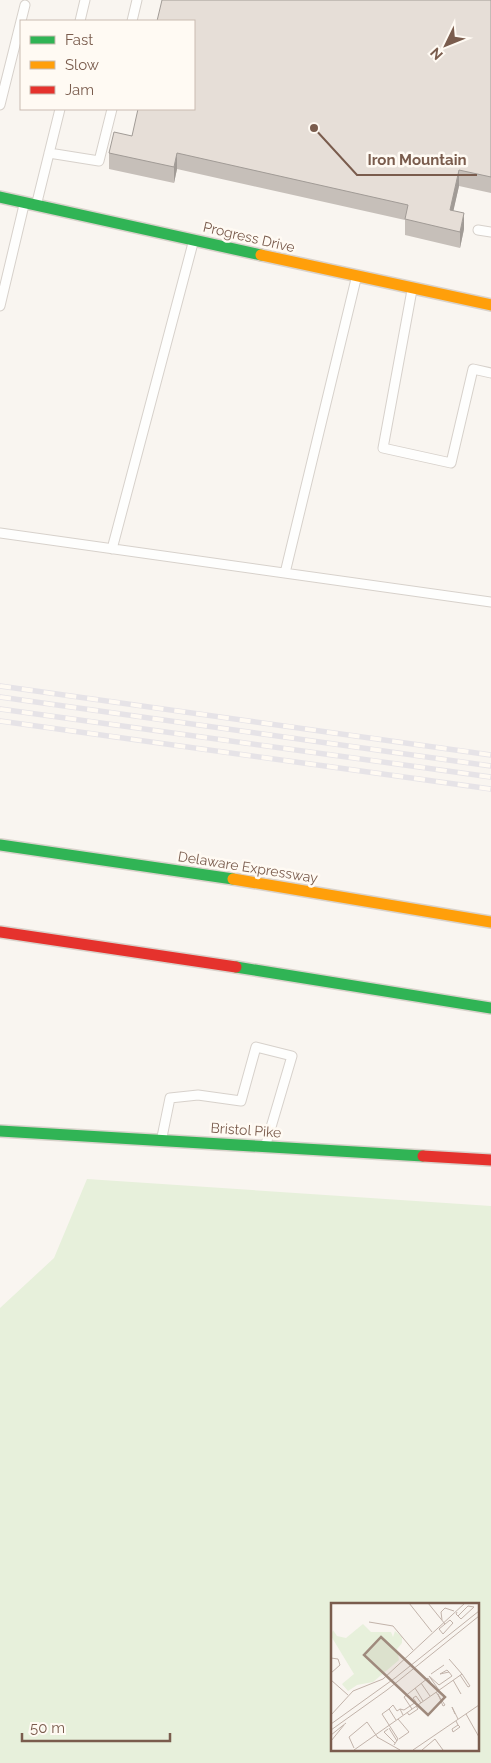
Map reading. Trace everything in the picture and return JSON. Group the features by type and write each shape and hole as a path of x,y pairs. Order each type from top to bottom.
{"main road":[{"name":"Progress Drive","path":"0,197 491,305"},
{"name":"Delaware Expressway","path":"0,845 188,872 491,922"},
{"path":"0,932 156,954 491,1008"},
{"name":"Bristol Pike","path":"0,1131 491,1160"}],"lane":[{"path":"80,20 85,0"},
{"path":"132,20 137,0"},
{"path":"20,20 24,5"},
{"path":"0,105 20,22"},
{"path":"37,205 60,110"},
{"path":"49,153 99,161 112,110"},
{"path":"0,306 24,202"},
{"path":"478,230 491,232"},
{"path":"112,549 193,240"},
{"path":"285,573 357,277"},
{"path":"412,288 383,448 451,463 473,369 491,373"},
{"path":"0,533 491,602"},
{"path":"161,1140 170,1098 198,1095 241,1100 256,1047 292,1056 265,1146"}],"green space":[{"path":"87,1179 491,1206 491,1763 0,1763 0,1308 54,1258"}],"building":[{"path":"162,0 491,0 491,177 459,170 450,210 464,213 460,232 405,219 408,205 177,153 174,167 109,153 114,132 132,136 138,110 195,110 195,20 157,20"}],"railway":[{"path":"0,686 491,755"},
{"path":"0,697 491,766"},
{"path":"0,709 491,777"},
{"path":"0,721 491,789"}],"traffic: fast":[{"path":"0,197 261,255"},
{"path":"0,845 233,879"},
{"path":"236,967 491,1008"},
{"path":"0,1131 423,1156"}],"traffic: slow":[{"path":"261,255 491,305"},
{"path":"233,879 491,922"}],"traffic: jam":[{"path":"0,932 236,967"},
{"path":"423,1156 491,1160"}],"place":[{"name":"Iron Mountain","path":"314,128"}]}
